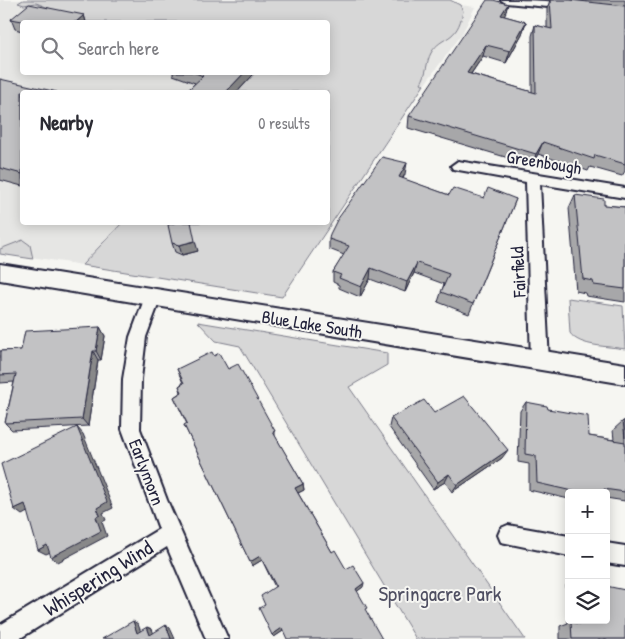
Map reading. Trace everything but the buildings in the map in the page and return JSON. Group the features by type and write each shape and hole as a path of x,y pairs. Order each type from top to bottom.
{"street":[{"path":"506,0 582,8"},
{"name":"Greenbough","path":"458,166 533,180 625,193"},
{"name":"Fairfield","path":"533,180 540,362"},
{"name":"Blue Lake South","path":"0,272 540,362 625,374"},
{"name":"Earlymorn","path":"153,297 138,337 132,379 131,429 171,533 217,639"},
{"name":"Whispering Wind","path":"0,638 171,533"},
{"path":"508,535 565,545"},
{"path":"610,553 625,556"}],"shaded area":[{"path":"0,0 450,0 460,5 475,7 462,34 424,85 330,58 330,20 20,20 20,75 257,75 243,90 20,90 20,225 120,225 82,265 0,252"}],"green space":[{"path":"23,0 450,0 460,5 463,11 457,29 435,47 431,53 421,83 424,85 282,297 82,265 120,225 330,225 330,90 240,90 251,75 330,75 330,20 80,20 36,3 24,5 18,3"},
{"path":"23,240 30,245 33,259 0,254 0,249"},
{"path":"568,298 623,306 625,349 595,345 574,338 570,333"},
{"name":"Springacre Park","path":"198,322 387,353 387,365 349,387 525,639 416,639 240,346 216,341"}]}
